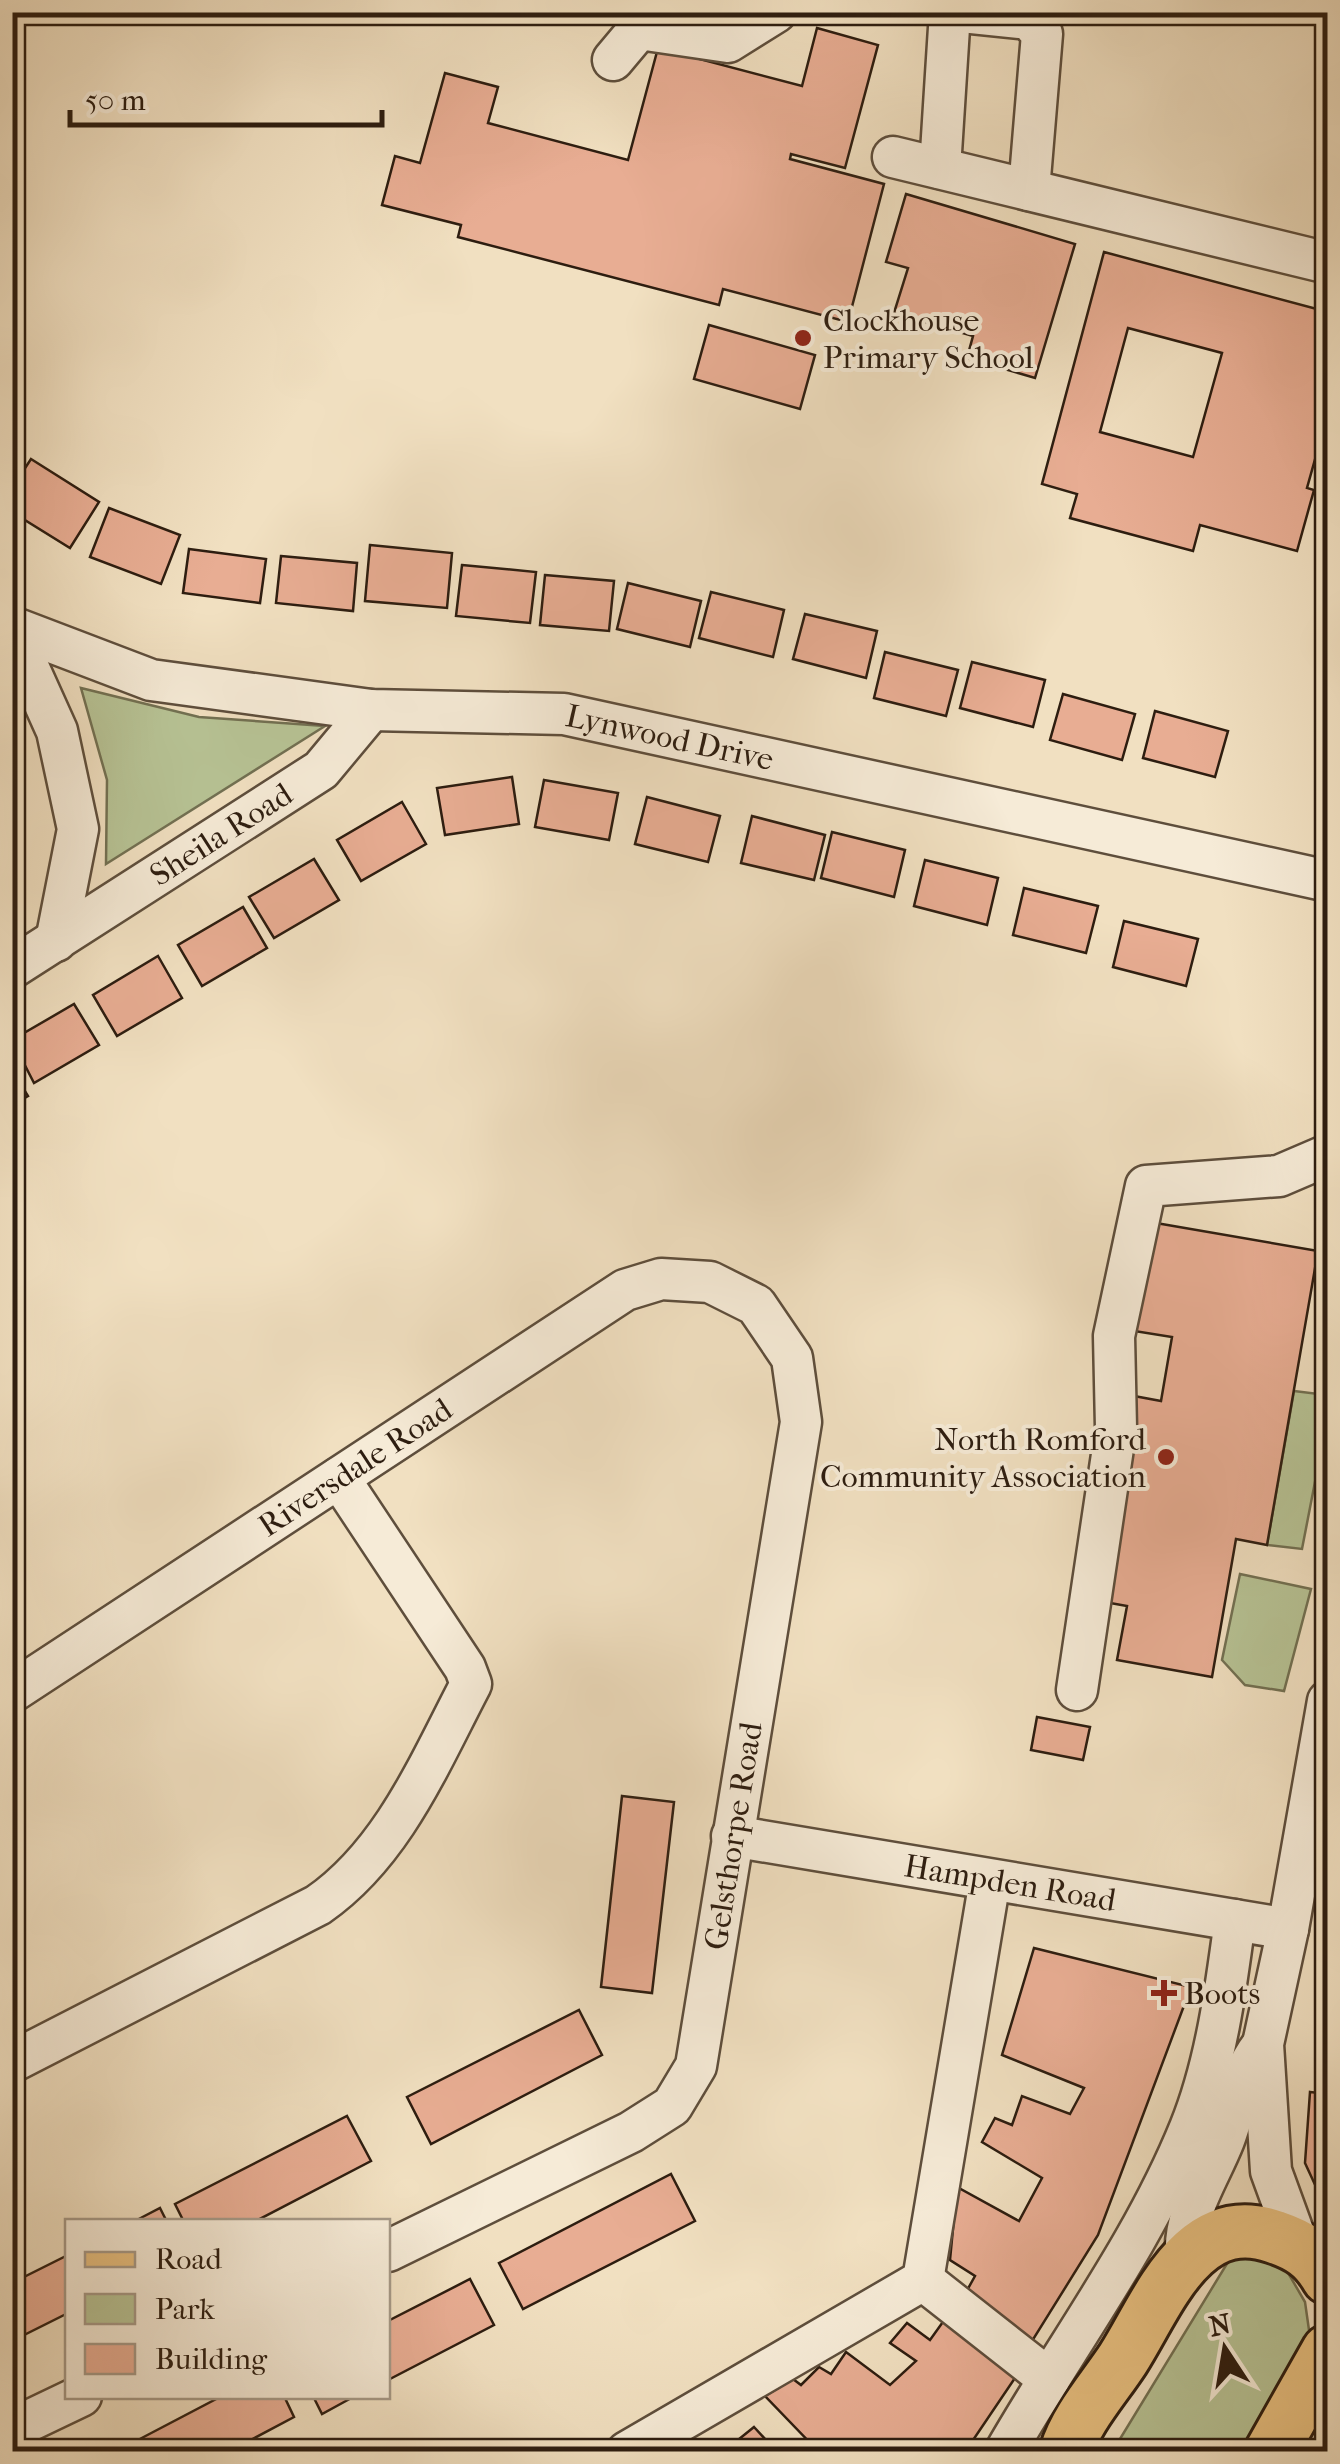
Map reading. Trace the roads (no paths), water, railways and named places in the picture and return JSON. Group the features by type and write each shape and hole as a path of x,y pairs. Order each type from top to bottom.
{"main road":[{"path":"1066,2452 1186,2256 1222,2234 1261,2232 1315,2258"},
{"path":"1272,2452 1324,2362"}],"street":[{"path":"613,60 639,29 728,42 776,12"},
{"path":"940,168 950,12"},
{"path":"962,12 1030,19 1042,34 1029,190"},
{"path":"893,157 1328,262"},
{"path":"12,629 57,731 78,828 56,941"},
{"name":"Lynwood Drive","path":"12,629 151,680 371,710 564,714 1328,881"},
{"name":"Sheila Road","path":"12,968 321,770 371,710"},
{"path":"1077,1690 1116,1428 1114,1336 1146,1186 1279,1176 1328,1155"},
{"name":"Riversdale Road","path":"12,1692 626,1290 662,1278 710,1282"},
{"name":"Gelsthorpe Road","path":"390,2249 631,2132 672,2106 696,2066 802,1422 792,1358 756,1305 710,1282"},
{"path":"12,2062 318,1905 346,1886 418,1788 471,1684 465,1668 339,1478"},
{"path":"1315,2258 1271,2172 1263,2044 1288,1929 1328,1701"},
{"name":"Hampden Road","path":"732,1836 1288,1929"},
{"path":"922,2280 990,1880"},
{"path":"1005,2452 1141,2228 1190,2126 1203,2089 1235,1920"},
{"path":"1186,2256 1191,2216 1224,2138 1248,2064 1263,2044"},
{"path":"922,2280 1050,2378"},
{"path":"627,2452 922,2280"},
{"path":"12,2429 75,2399"}],"place":[{"name":"Clockhouse Primary School","path":"803,338"},
{"name":"North Romford Community Association","path":"1166,1457"},
{"name":"Boots","path":"1164,1993"}]}
